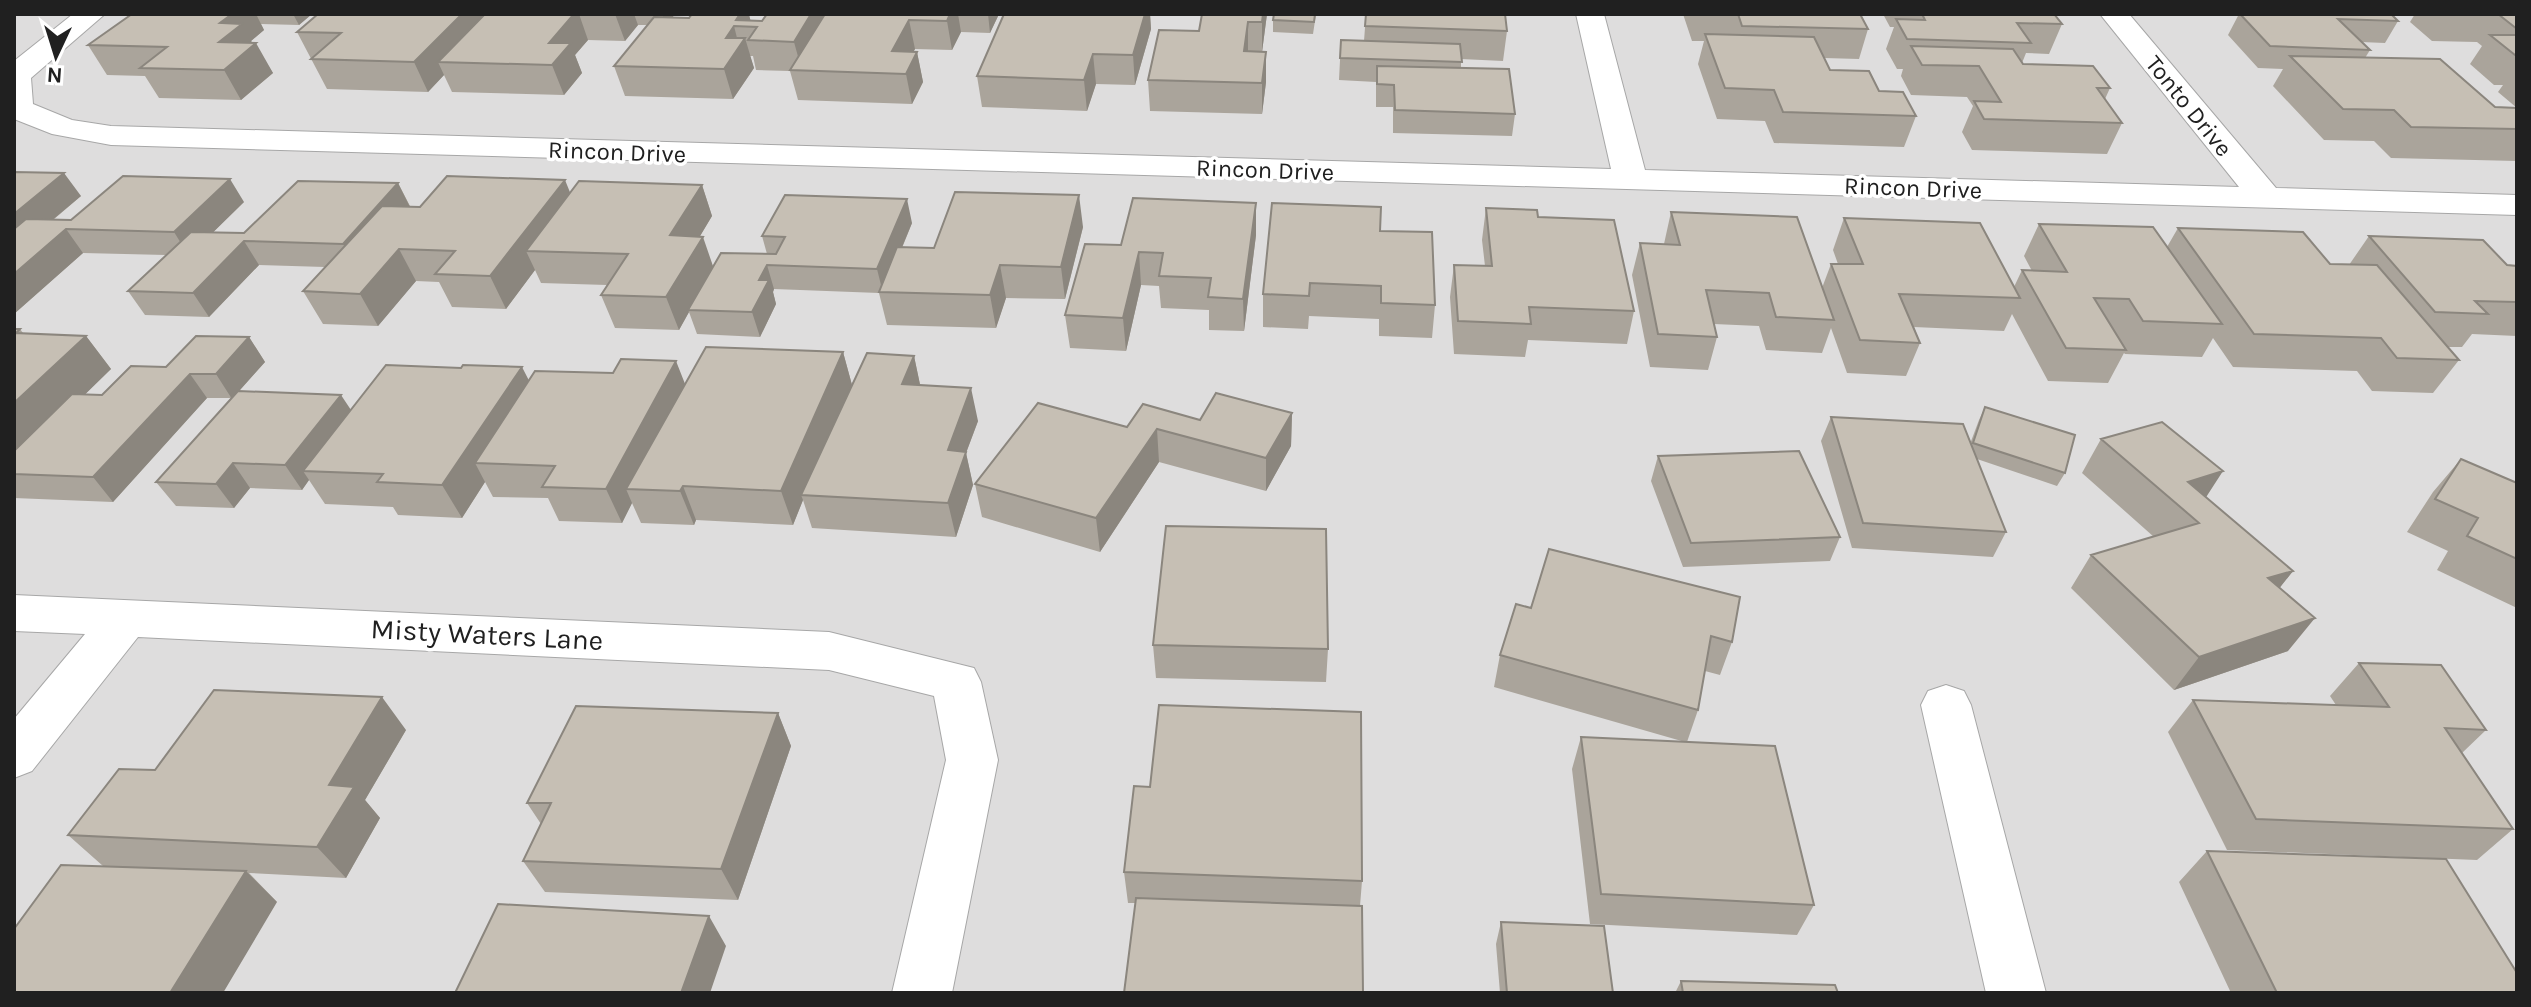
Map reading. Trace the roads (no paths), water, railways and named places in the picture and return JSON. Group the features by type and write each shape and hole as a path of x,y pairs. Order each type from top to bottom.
{"street":[{"name":"Rincon Drive","path":"91,14 32,59 16,77 18,108 50,125 86,134 2517,205"},
{"path":"1590,14 1631,181"},
{"name":"Tonto Drive","path":"2114,14 2265,197"},
{"name":"Misty Waters Lane","path":"14,613 829,651 956,682 972,760 922,993"},
{"path":"14,756 127,617"},
{"path":"1946,705 2016,993"}]}
